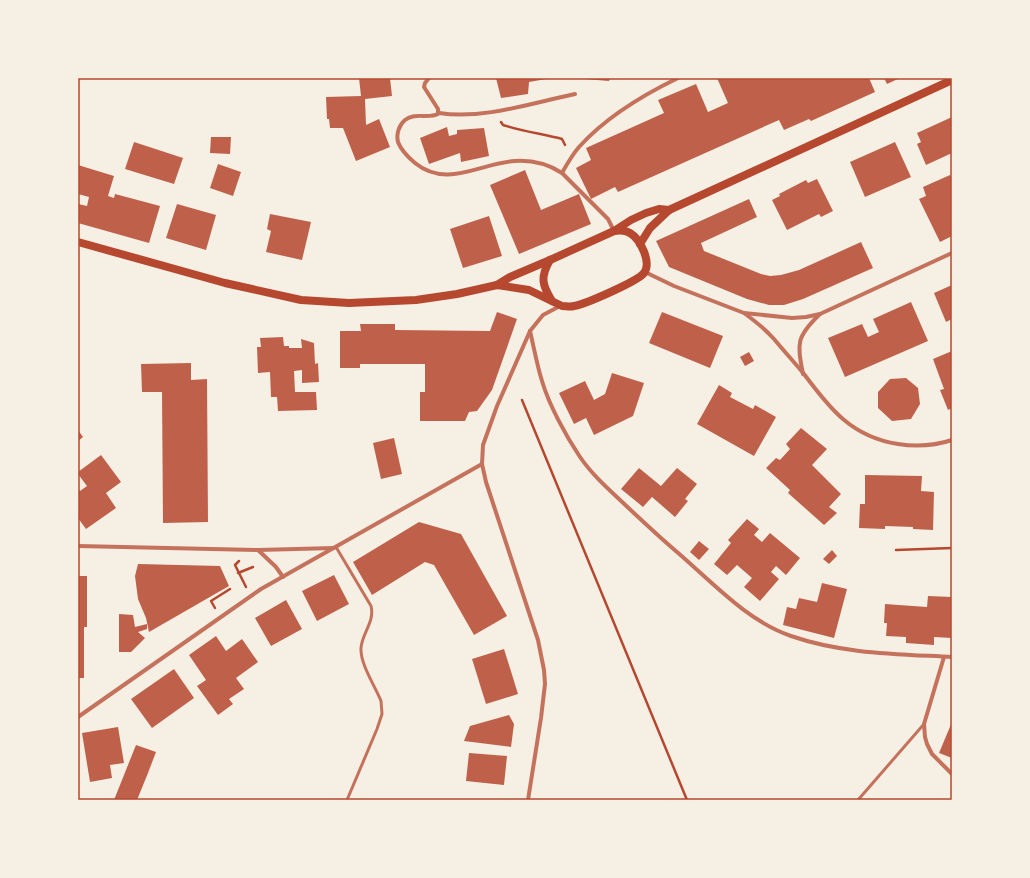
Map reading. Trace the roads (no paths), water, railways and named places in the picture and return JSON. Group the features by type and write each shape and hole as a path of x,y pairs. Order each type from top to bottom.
{"main road":[{"path":"640,244 650,228 669,210 952,80"},
{"path":"497,285 510,276 550,260 614,231 631,220 646,213 659,209 669,210"},
{"path":"78,242 161,266 267,293 319,302 361,303 416,300 448,296 497,285 528,290 562,306 573,306 632,282 645,272 648,262 640,244 628,232 620,230 614,231"},
{"path":"550,260 544,272 543,281 552,301"}],"street":[{"path":"429,78 424,87 437,106 439,112"},
{"path":"562,173 578,148 602,126 630,106 678,78"},
{"path":"575,94 496,111 465,114 439,112 436,115 408,118 402,123 398,133 399,144 406,154 427,171 440,175 450,175 502,162 519,160 541,163 555,168 562,173 608,220 614,231"},
{"path":"645,272 674,286 744,313 792,318 820,314 952,253"},
{"path":"528,800 541,718 544,690 544,670 538,640 486,482 482,464 483,445 530,332 543,315 562,306"},
{"path":"744,313 773,338 828,405 843,418 869,436 889,442 914,446 931,446 952,440"},
{"path":"804,374 799,353 800,339 806,328 820,314"},
{"path":"530,332 542,382 552,405 581,457 604,485 643,522 741,608 761,622 790,636 836,648 858,652 896,655 952,657"},
{"path":"78,717 248,598 482,464"},
{"path":"78,546 258,550 336,548"},
{"path":"258,550 276,567 283,577"},
{"path":"944,657 924,724 926,744 932,754 952,774"}],"lane":[{"path":"336,548 371,606 372,616 361,647 361,653 381,701 382,707 382,714 377,729 348,800"},
{"path":"858,800 924,724"}]}
